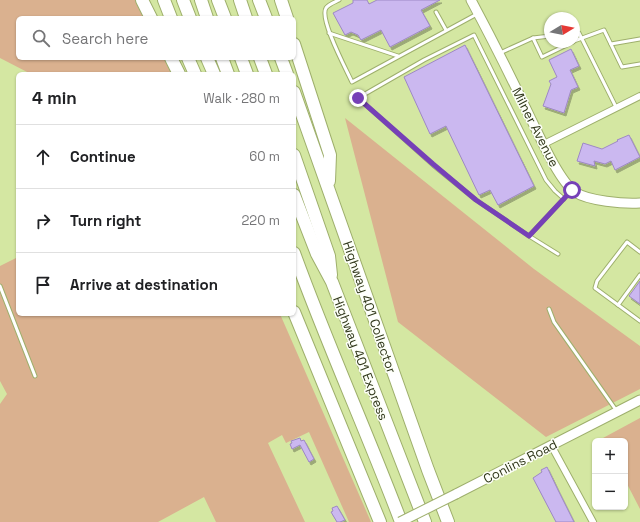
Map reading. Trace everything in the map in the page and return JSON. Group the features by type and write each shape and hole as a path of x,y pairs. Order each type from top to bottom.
{"highway":[{"path":"142,0 150,16"},
{"path":"164,0 170,16"},
{"path":"183,0 189,16"},
{"path":"201,0 206,16"},
{"path":"218,0 224,16"},
{"path":"240,0 245,16"},
{"path":"260,0 265,16"},
{"path":"281,0 286,16"},
{"path":"296,50 330,155 329,191"},
{"path":"172,60 178,72"},
{"path":"189,60 194,72"},
{"path":"208,60 213,72"},
{"path":"223,60 227,72"},
{"path":"242,60 246,72"},
{"path":"261,60 265,72"},
{"path":"282,60 286,72"},
{"name":"Highway 401 Collector","path":"296,98 428,470 448,522"},
{"path":"296,161 329,256 332,282"},
{"name":"Highway 401 Express","path":"296,200 317,254 332,282 425,522"},
{"name":"Highway 401 Express","path":"296,258 318,318 384,477 401,522"},
{"path":"296,267 318,318"},
{"path":"296,316 380,522"}],"street":[{"name":"Milner Avenue","path":"471,0 544,144 561,175 572,190"},
{"path":"544,144 640,96"},
{"path":"572,190 576,193 595,199 613,202 640,202"},
{"name":"Conlins Road","path":"401,522 640,400"},
{"path":"551,445 593,522"}],"lane":[{"path":"339,0 326,9 324,14 329,33 352,82 478,13"},
{"path":"436,12 446,30"},
{"path":"581,38 604,30 622,67 640,64"},
{"path":"329,33 398,56"},
{"path":"558,254 476,200 358,98 424,60 474,35 546,180 554,191 564,199"},
{"path":"580,35 617,108"},
{"path":"499,54 533,38 544,37"},
{"path":"533,38 542,57 561,48"},
{"path":"611,44 640,39"},
{"path":"529,236 572,190"},
{"path":"640,252 627,242 597,281 595,288 640,321"},
{"path":"618,305 640,275"},
{"path":"0,286 35,376"},
{"path":"549,309 554,322 617,412"}],"shaded area":[{"path":"0,0 137,0 144,16 16,16 16,60 166,60 172,72 27,72 0,58"},
{"path":"345,118 534,269 640,346 640,389 546,437 398,322"},
{"path":"16,258 16,316 281,316 371,522 349,522 309,432 286,443 282,435 268,443 305,522 216,522 204,497 158,522 0,522 0,404 7,394 0,381 0,266"},
{"path":"640,418 640,509 628,486 628,438 603,438"}],"building":[{"path":"353,0 367,0 369,4 377,0 440,0 421,10 430,26 390,47 381,30 361,40 358,35 351,32 345,35 333,13 353,3"},
{"path":"465,45 534,186 498,205 490,190 479,195 446,126 430,134 404,77"},
{"path":"571,49 579,66 570,70 578,87 571,90 564,113 543,106 551,84 549,81 557,77 549,60"},
{"path":"629,135 640,157 615,170 611,161 605,164 594,161 595,166 577,161 583,143 602,149"},
{"path":"640,281 640,304 629,296"},
{"path":"300,438 301,441 304,440 314,459 309,462 300,445 292,449 290,444 292,443 291,441"},
{"path":"547,467 574,522 556,522 533,478 542,472 541,470"},
{"path":"337,506 345,520 340,522 337,522 331,512 333,511 332,508"}],"route":[{"path":"358,98 476,200 529,236 572,190"}]}
